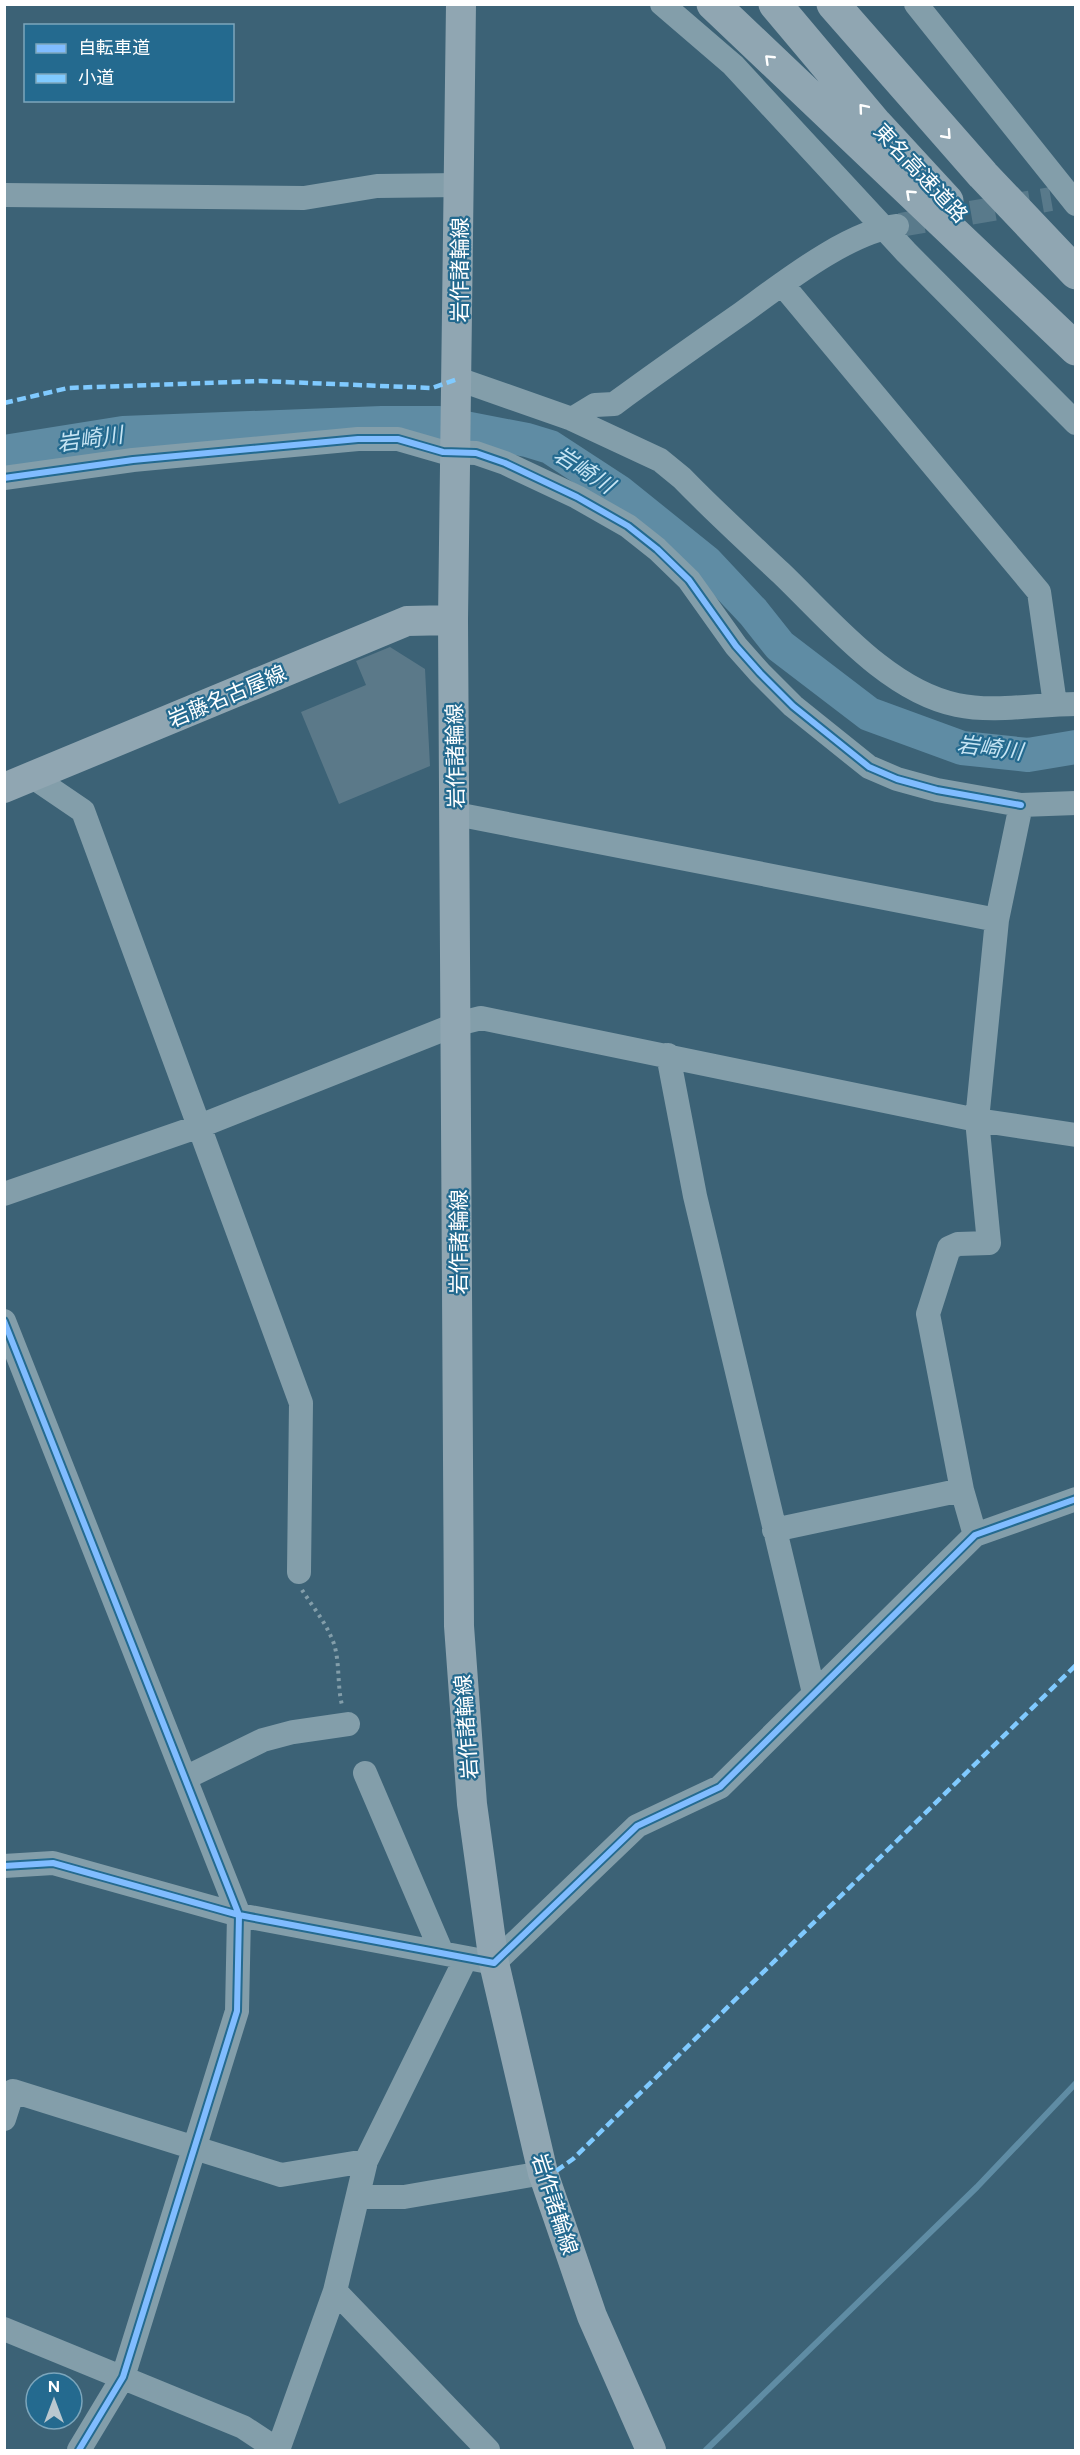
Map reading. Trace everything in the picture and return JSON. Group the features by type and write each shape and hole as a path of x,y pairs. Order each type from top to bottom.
{"highway":[{"path":"713,4 1076,349"},
{"name":"東名高速道路","path":"775,4 876,124 1076,334"},
{"name":"東名高速道路","path":"833,4 908,91 1076,273"},
{"path":"847,4 908,91"}],"main road":[{"name":"岩作諸輪線","path":"461,4 458,389 453,620 456,814 459,1626 472,1804 480,1960 543,2173 592,2316 651,2451"},
{"name":"岩藤名古屋線","path":"4,788 407,621 453,620"}],"street":[{"path":"662,4 733,65 892,226 1076,423"},
{"path":"916,4 1069,202"},
{"path":"4,195 304,198 377,186 459,186"},
{"path":"572,419 595,405 614,404 782,284 846,244 892,226"},
{"path":"458,389 572,419 668,466 841,632 890,674 917,690 957,705 1006,708 1065,704 1039,592 782,284"},
{"path":"4,478 133,459 358,439 398,439 443,452 457,449 476,453 505,463 577,497 628,526 657,549 689,580 736,646 777,689 869,767 937,790 980,800 1021,804 1076,803"},
{"path":"33,777 83,811 301,1403 299,1572"},
{"path":"975,1535 962,1490 928,1314 950,1248 958,1244 989,1243 977,1120 997,920 1021,804"},
{"path":"456,814 997,920"},
{"path":"4,1194 200,1126 457,1024 481,1018 977,1120 1076,1135"},
{"path":"668,1055 695,1196 814,1693"},
{"path":"4,1321 239,1915 237,2011 123,2377 79,2451"},
{"path":"774,1530 962,1490"},
{"path":"4,2329 243,2427 278,2451 335,2291 366,2161 480,1960 637,1826 720,1787 975,1535 1076,1499"},
{"path":"186,1778 263,1740 293,1732 348,1724"},
{"path":"365,1773 442,1953"},
{"path":"4,1866 53,1863 239,1915 480,1960"},
{"path":"4,2119 13,2091 281,2175 366,2161"},
{"path":"358,2198 404,2197 543,2173"},
{"path":"335,2291 488,2451"}],"path":[{"path":"299,1572 302,1590 328,1630 335,1646 338,1688 348,1724"}],"building":[{"path":"390,647 425,669 430,766 339,804 301,712 366,685 356,661"}],"waterway":[{"name":"岩崎川","path":"4,452 123,433 382,423 439,423 527,440 550,447 619,492 706,562 753,612 780,646 869,714 962,748 1028,755 1076,747"},
{"path":"706,2450 977,2187 1076,2083"}],"tunnel":[{"path":"900,225 1051,199"}],"marked path":[{"path":"4,403 68,388 260,381 432,388 458,379"},
{"path":"543,2173 556,2171 573,2159 1076,1665"}],"cycle path":[{"path":"4,478 133,460 358,439 398,439 443,452 476,453 505,463 577,497 628,526 657,549 689,580 736,646 760,673 793,706 869,767 897,779 937,790 1021,805"},
{"path":"4,1321 239,1915 237,2011 123,2377 79,2450"},
{"path":"4,1866 53,1863 239,1915 494,1963 637,1826 720,1787 975,1535 1076,1499"}]}
